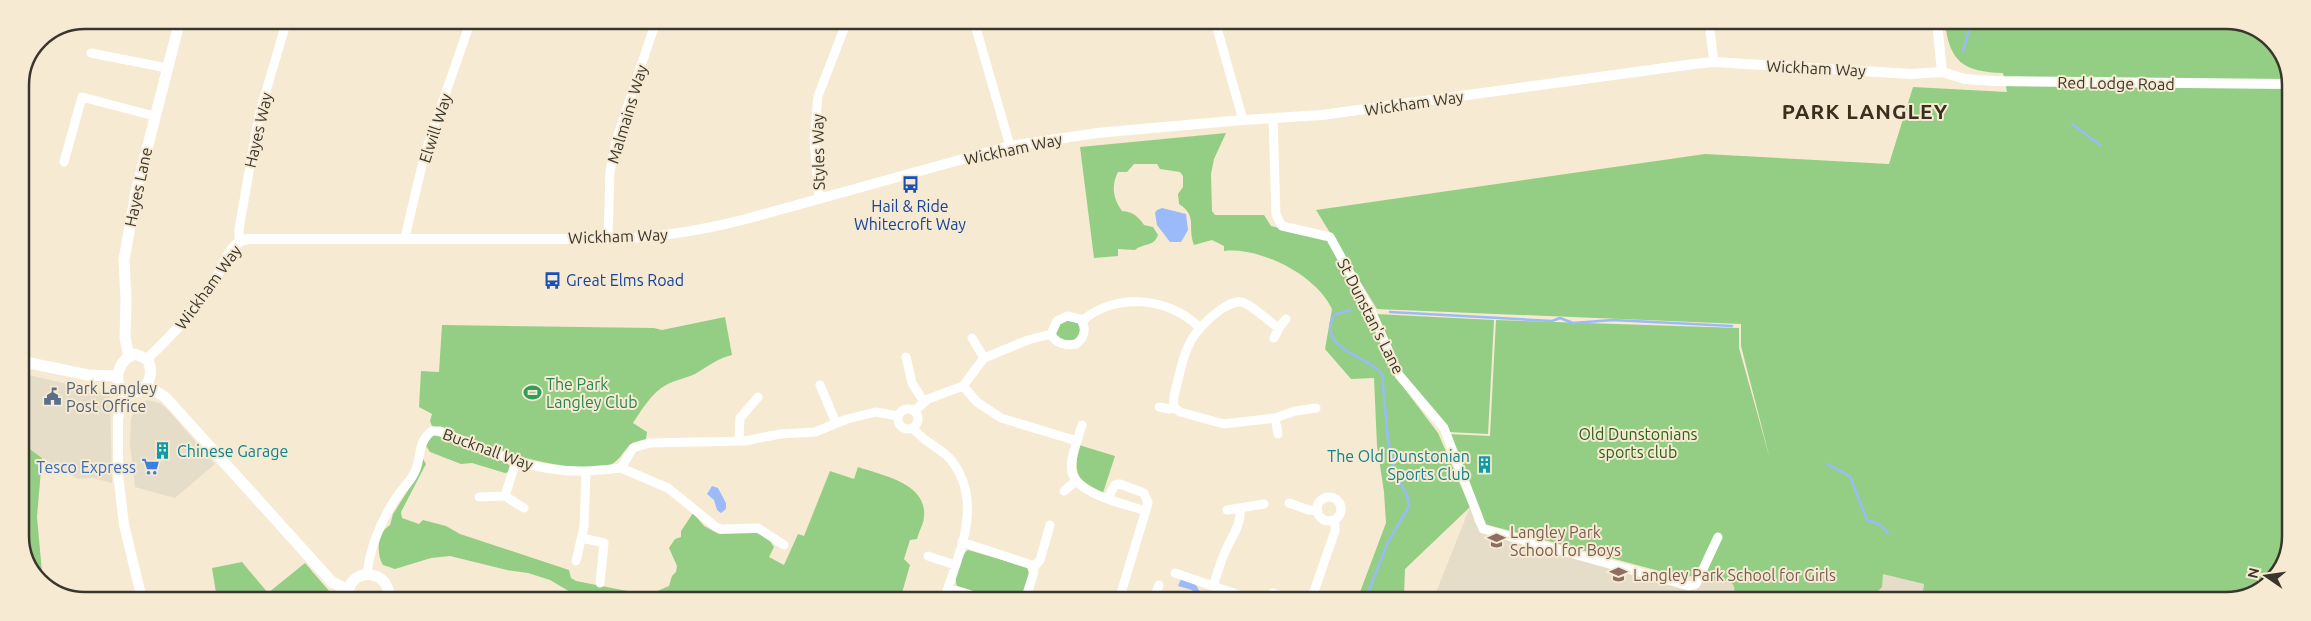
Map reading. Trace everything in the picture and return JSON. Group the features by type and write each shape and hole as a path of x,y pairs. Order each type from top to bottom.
{"main road":[{"name":"Hayes Lane","path":"129,356 124,338 126,300 124,260 136,192 178,29"},
{"path":"139,355 147,359 152,372 147,385 141,391 126,392 119,386 117,376 119,367 129,356 139,355"},
{"path":"29,363 88,375 117,376"},
{"path":"147,385 166,398 332,582 344,592"},
{"path":"349,592 356,578 367,574 384,581 389,592"}],"street":[{"name":"Hayes Way","path":"239,242 238,229 251,154 284,29"},
{"name":"Elwill Way","path":"405,237 425,154 468,29"},
{"name":"Malmains Way","path":"608,239 610,171 616,141 653,29"},
{"name":"Styles Way","path":"819,199 814,140 818,96 844,29"},
{"path":"976,29 1010,146"},
{"path":"1217,29 1243,120"},
{"path":"1710,29 1714,62"},
{"path":"1938,29 1942,72"},
{"path":"91,53 167,68"},
{"name":"Wickham Way","path":"147,359 189,316 206,293 230,251 239,242 248,238 608,239 656,236 704,230 1010,146 1097,133 1322,115 1714,62 1911,74 1942,72"},
{"name":"Red Lodge Road","path":"1942,72 1965,79 1993,81 2282,84"},
{"path":"64,162 82,97 154,116"},
{"name":"St Dunstan's Lane","path":"1273,118 1276,215 1282,226 1330,238 1373,315 1399,375 1444,428 1483,529 1690,586 1696,584 1718,537"},
{"path":"1174,407 1185,353 1199,327 1226,306 1239,301 1249,304 1263,318 1278,328"},
{"path":"1082,321 1103,308 1126,303 1154,303 1179,311 1199,327"},
{"path":"1063,317 1074,317 1082,321 1084,331 1083,345 1066,345 1055,340 1052,334 1055,324 1063,317"},
{"path":"1274,338 1278,328 1286,319"},
{"path":"914,411 924,402 963,386 984,358 1028,340 1052,334"},
{"path":"972,338 984,358"},
{"path":"906,357 912,384 924,402"},
{"path":"820,385 836,423"},
{"path":"963,386 977,402 999,417 1077,440"},
{"path":"126,392 118,418 119,480 124,525 140,592"},
{"path":"738,441 740,418 758,397"},
{"path":"1159,407 1169,409 1174,407"},
{"path":"1174,407 1180,412 1219,424 1275,418 1295,411 1316,408"},
{"path":"913,428 901,427 898,416 904,409 914,411"},
{"path":"913,428 918,419 914,411"},
{"path":"784,545 758,528 716,527 668,488 621,468 631,451 641,444 738,441 780,434 816,432 836,423 878,412 898,416"},
{"path":"1275,418 1278,434"},
{"path":"1082,425 1071,466 1076,481 1087,490 1146,511"},
{"path":"913,428 920,436 947,456 962,479 969,508 962,542 947,592"},
{"name":"Bucknall Way","path":"367,574 371,548 393,504 416,469 419,452 430,432 434,430 516,461 545,468 586,472 621,468"},
{"path":"504,496 516,461"},
{"path":"576,561 584,527 586,472"},
{"path":"1064,491 1076,481"},
{"path":"1105,497 1117,484 1141,491 1148,500 1122,592"},
{"path":"479,497 504,496 524,508"},
{"path":"1327,497 1335,499 1341,509 1339,516 1335,520 1330,521 1322,519 1318,511 1322,500 1327,497"},
{"path":"1289,503 1318,511"},
{"path":"1227,510 1264,504"},
{"path":"1213,586 1241,516 1240,508"},
{"path":"1314,592 1335,531 1335,520"},
{"path":"1027,592 1034,567 1040,560 1050,525"},
{"path":"582,538 604,543 600,583"},
{"path":"962,542 1029,563 1034,567"},
{"path":"928,556 955,565"},
{"path":"1175,573 1231,592"},
{"path":"1156,592 1158,585"},
{"path":"948,588 961,592"}],"shaded area":[{"path":"29,375 110,394 112,483 93,478 78,479 29,450"},
{"path":"147,400 160,403 168,410 215,464 175,498 135,487 130,444 131,419 136,406"},
{"name":"Langley Park School for Boys","path":"1470,507 1475,523 1696,591 1716,549 1752,592 1436,592"},
{"path":"1880,569 2074,591 2074,592 1872,592"}],"green space":[{"name":"Old Dunstonians sports club","path":"1946,29 2233,29 2257,38 2275,57 2282,81 2282,543 2276,561 2268,573 2251,586 2237,591 2226,592 1923,592 1924,584 1883,574 1882,587 1877,592 1735,592 1734,586 1730,580 1714,580 1700,571 1694,576 1681,577 1481,523 1448,434 1490,436 1496,320 1739,328 1739,348 1770,459 1741,346 1741,324 1377,309 1316,210 1705,154 1889,164 1913,87 2007,92 2003,73 1978,70 1961,62 1950,47"},
{"path":"1226,133 1214,159 1211,174 1212,211 1215,215 1264,215 1271,226 1329,240 1370,317 1395,376 1438,433 1470,507 1405,569 1404,592 1360,592 1386,523 1384,492 1377,446 1374,378 1351,379 1325,349 1332,309 1324,297 1314,285 1301,275 1270,259 1239,251 1224,251 1224,246 1212,240 1194,245 1190,218 1185,208 1179,204 1178,194 1183,187 1183,176 1180,172 1160,169 1157,164 1134,164 1127,172 1118,172 1114,182 1115,197 1122,211 1132,213 1144,225 1153,227 1158,235 1156,239 1135,250 1118,249 1118,256 1094,258 1080,147"},
{"path":"1376,314 1494,320 1488,434 1448,432 1401,373"},
{"name":"The Park Langley Club","path":"725,317 732,355 717,360 695,374 669,383 656,392 633,423 647,432 646,439 631,444 616,462 607,466 593,468 563,465 543,462 506,452 432,426 430,421 432,414 419,407 421,371 439,372 442,325 654,328 662,330"},
{"path":"1066,319 1076,320 1082,327 1079,338 1069,342 1056,337 1055,329"},
{"path":"435,435 507,463 511,467 509,472 505,473 472,463 461,464 430,452 426,446 431,437"},
{"path":"1079,445 1115,456 1103,493 1087,485 1079,475 1077,462"},
{"path":"29,449 42,458 37,517 42,572 36,564 29,540"},
{"path":"423,459 426,464 401,512 402,518 419,524 423,520 446,526 460,534 569,570 571,578 576,581 633,592 570,592 550,580 528,573 507,570 450,556 431,558 395,569 383,565 379,555 380,538 390,525 393,514 412,484"},
{"path":"858,467 901,482 918,496 923,505 924,519 917,539 910,540 904,559 910,565 902,592 655,592 669,586 672,576 676,572 677,566 669,548 675,539 681,537 681,531 693,513 704,526 719,534 757,533 768,538 774,547 769,557 784,565 798,534 804,536 830,471 854,479"},
{"path":"968,550 1027,567 1029,574 1023,592 976,592 957,586 958,566"},
{"path":"242,562 267,592 216,592 212,568"},
{"path":"305,563 330,592 269,592"}],"water":[{"path":"1162,208 1186,214 1188,230 1181,242 1170,242 1157,225 1155,213"},
{"path":"712,486 718,488 726,503 726,509 721,513 717,510 714,500 707,494"},
{"path":"1181,579 1196,585 1200,592 1193,592 1178,586"}],"waterway":[{"path":"1963,51 1969,29"},
{"path":"2072,124 2100,145"},
{"path":"1350,310 1334,315 1330,327 1332,336 1337,344 1375,367 1382,374 1388,440 1395,474 1407,495 1409,506 1388,542 1368,592"},
{"path":"1390,312 1552,321 1560,318 1573,323 1613,320 1732,326"},
{"path":"1827,464 1850,476 1867,520 1881,525 1888,533"}],"place":[{"name":"Hail & Ride Whitecroft Way","path":"910,185"},
{"name":"Great Elms Road","path":"552,280"},
{"name":"The Park Langley Club","path":"532,393"},
{"name":"Park Langley Post Office","path":"52,397"},
{"name":"Chinese Garage","path":"163,451"},
{"name":"The Old Dunstonian Sports Club","path":"1484,465"},
{"name":"Tesco Express","path":"150,467"},
{"name":"Langley Park School for Boys","path":"1496,541"},
{"name":"Langley Park School for Girls","path":"1619,575"}],"district":[{"name":"PARK LANGLEY","path":"1865,111"}]}
